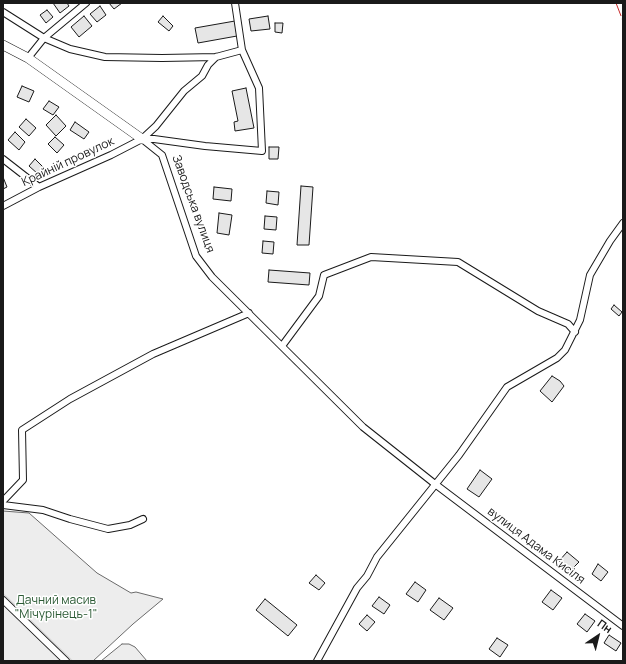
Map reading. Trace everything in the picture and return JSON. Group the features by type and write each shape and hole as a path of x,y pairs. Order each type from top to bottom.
{"street":[{"path":"28,58 44,38 86,3"},
{"path":"3,12 44,38 70,49 105,57 216,57 242,50 235,3"},
{"name":"Заводська вулиця","path":"3,45 28,58 142,139 162,155 196,256 212,278 284,348"},
{"name":"Заводська вулиця","path":"142,139 262,151 259,88 242,50"},
{"path":"142,139 156,126 184,91 202,76 208,65 216,57"},
{"name":"Крайній провулок","path":"3,206 39,187 111,155 142,139"},
{"path":"3,159 39,187"},
{"path":"317,661 357,588 367,576 377,557 459,455 508,387 557,358 565,350 580,320 590,275 610,241 623,223"},
{"path":"284,348 319,296 324,275 371,257 458,262 538,310 568,324 575,332"},
{"path":"3,501 23,480 22,430 70,399 153,354 249,313"},
{"name":"вулиця Адама Кисіля","path":"284,348 363,427 435,484 623,626"},
{"path":"3,505 43,510 108,529 130,525 143,519"},
{"path":"3,600 66,661"}],"green space":[{"name":"Дачний масив \"Мічурінець-1\"","path":"3,511 29,513 97,573 131,593 136,592 163,599 93,661 3,661"},
{"path":"122,644 129,644 135,647 147,661 101,661"}],"building":[{"path":"53,3 67,3 69,6 60,13"},
{"path":"109,3 122,3 114,9"},
{"path":"100,6 106,15 97,22 90,14"},
{"path":"47,10 53,17 46,23 40,15"},
{"path":"84,16 92,26 79,37 71,27"},
{"path":"163,16 173,26 169,31 158,22"},
{"path":"268,16 270,29 251,31 249,19"},
{"path":"235,21 237,36 198,43 195,28"},
{"path":"275,23 283,23 282,33 275,32"},
{"path":"22,86 34,91 29,102 17,97"},
{"path":"246,88 254,128 235,131 234,122 238,121 232,91"},
{"path":"49,101 59,107 53,115 43,109"},
{"path":"56,115 66,126 56,136 46,125"},
{"path":"26,119 36,128 29,136 19,127"},
{"path":"75,122 89,132 84,139 70,130"},
{"path":"15,132 25,142 19,150 8,140"},
{"path":"55,137 64,145 57,153 48,144"},
{"path":"269,147 279,147 278,159 269,159"},
{"path":"35,159 44,168 38,174 29,166"},
{"path":"3,177 7,187 3,189"},
{"path":"301,186 313,187 309,245 297,245"},
{"path":"214,187 232,189 231,201 213,199"},
{"path":"267,191 279,192 278,205 266,203"},
{"path":"219,213 232,215 229,235 217,233"},
{"path":"265,216 277,217 276,230 264,229"},
{"path":"263,241 274,242 273,254 262,253"},
{"path":"269,270 310,273 309,285 268,282"},
{"path":"614,305 622,312 619,316 611,309"},
{"path":"552,376 560,381 564,386 552,402 540,391"},
{"path":"480,470 492,479 479,497 467,489"},
{"path":"567,552 579,562 570,571 559,561"},
{"path":"598,564 608,572 601,581 592,574"},
{"path":"316,575 325,583 319,590 309,583"},
{"path":"415,582 426,590 418,602 406,594"},
{"path":"551,590 562,598 553,610 542,602"},
{"path":"379,597 390,605 384,614 372,606"},
{"path":"439,598 453,608 444,620 430,610"},
{"path":"265,599 297,625 288,636 256,610"},
{"path":"585,614 595,621 587,632 577,624"},
{"path":"367,615 375,622 367,631 359,624"},
{"path":"609,635 621,643 616,651 604,643"},
{"path":"497,638 508,645 500,657 489,649"}],"waterway":[{"path":"3,594 72,661"}],"power":[{"path":"616,3 623,21"}]}
